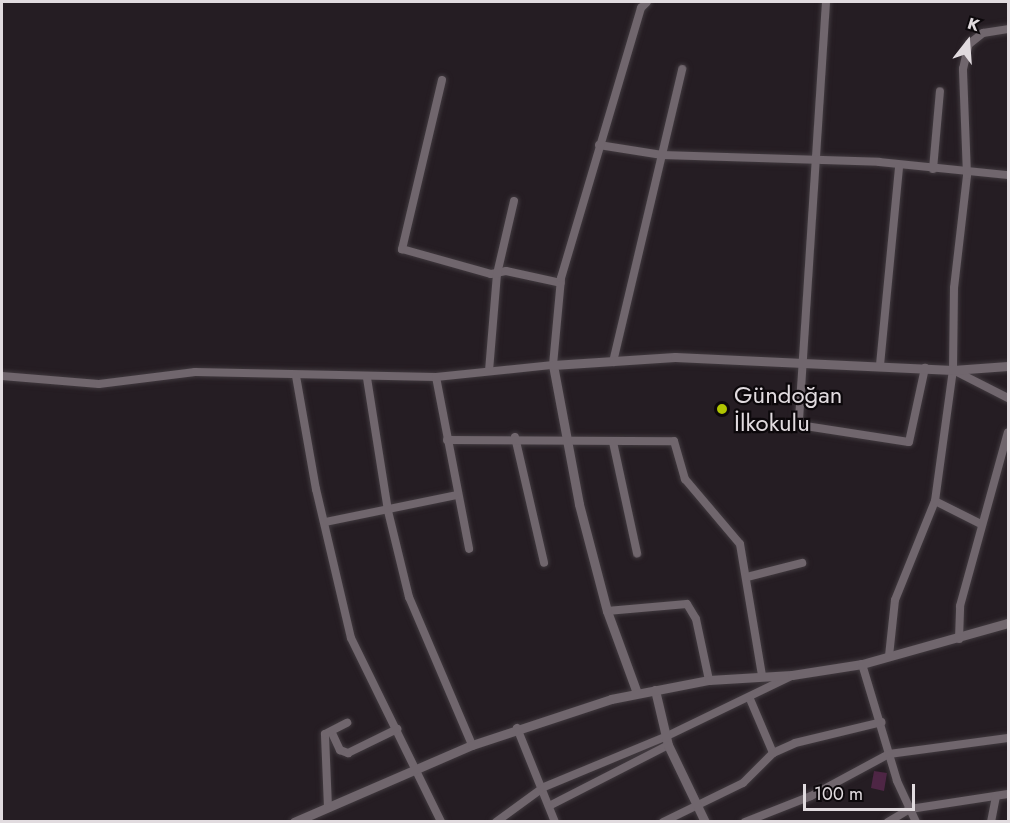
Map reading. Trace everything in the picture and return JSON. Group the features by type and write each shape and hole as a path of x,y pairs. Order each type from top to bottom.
{"street":[{"path":"637,693 607,611 552,365 561,283 599,145 641,8 647,2"},
{"path":"826,2 818,160 799,425 887,442 909,442 915,431 925,368"},
{"path":"889,656 896,600 935,501 953,370 954,288 966,175 963,69 969,44 983,33 1008,28"},
{"path":"614,362 682,69"},
{"path":"442,80 402,249 497,274 561,283"},
{"path":"933,169 940,91"},
{"path":"599,145 662,155 818,160 933,169 966,175 1008,175"},
{"path":"880,365 899,167"},
{"path":"489,371 497,274 514,201"},
{"path":"2,376 60,384 195,372 367,378 436,377 552,365 675,357 953,370 1008,366"},
{"path":"953,370 1008,398"},
{"path":"296,376 351,638 419,771 441,822"},
{"path":"436,377 469,549"},
{"path":"367,378 388,511 409,597 472,745"},
{"path":"960,639 960,606 1008,432"},
{"path":"515,437 544,563"},
{"path":"447,440 515,437 613,442 674,441 685,479 734,534 747,577 762,676"},
{"path":"613,442 637,553"},
{"path":"325,522 388,511 457,495"},
{"path":"935,501 981,524"},
{"path":"747,577 802,563"},
{"path":"607,611 687,604 696,619 709,680"},
{"path":"294,822 419,771 472,745 517,728 637,693 709,680 792,675 862,664 960,639 1008,623"},
{"path":"862,664 882,722 889,754 916,822"},
{"path":"549,806 792,675"},
{"path":"655,690 667,741 705,822"},
{"path":"750,699 773,753"},
{"path":"663,822 697,803 743,783 773,753 821,734 882,722"},
{"path":"328,807 325,734 332,733 347,723"},
{"path":"517,728 544,787 555,822"},
{"path":"332,733 340,750 348,753 397,729"},
{"path":"745,822 811,796 889,754 1008,738"},
{"path":"496,822 544,787 667,741"},
{"path":"888,822 910,809 1008,794"},
{"path":"991,822 996,796"}],"building":[{"path":"874,771 887,773 884,791 871,788"}],"place":[{"name":"Gündoğan İlkokulu","path":"722,409"}]}
